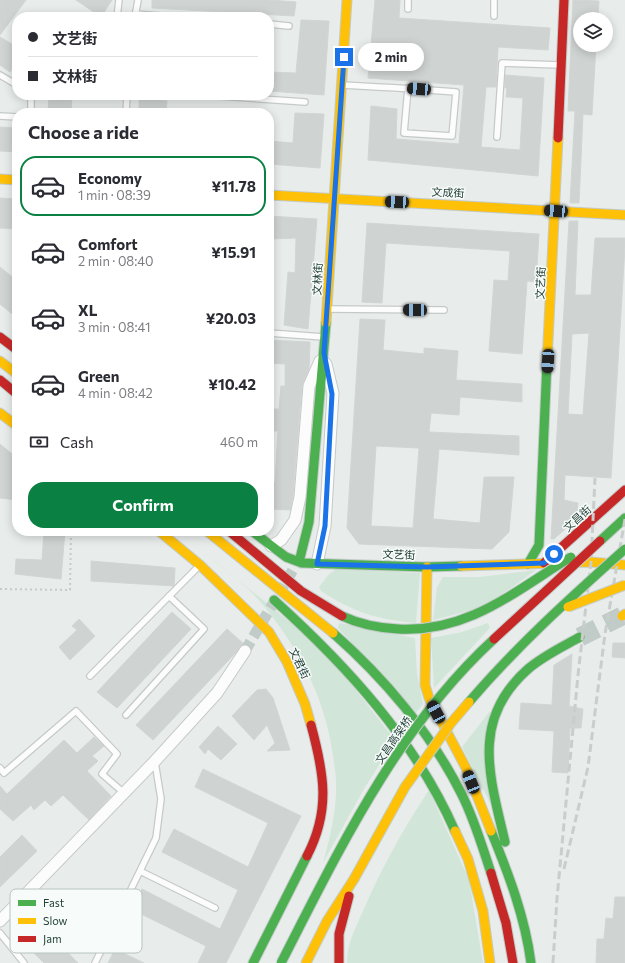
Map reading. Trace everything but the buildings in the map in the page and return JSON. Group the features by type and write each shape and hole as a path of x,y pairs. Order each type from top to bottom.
{"main road":[{"name":"文林街","path":"300,558 309,522 324,353 347,0"},
{"name":"文艺街","path":"528,564 539,544 556,211 564,0"},
{"path":"0,179 12,180"},
{"name":"文成街","path":"274,195 625,215"},
{"path":"0,337 12,346"},
{"path":"0,361 12,370"},
{"path":"0,380 12,390"},
{"path":"0,413 12,422"},
{"name":"文昌街","path":"544,563 625,490"},
{"name":"文昌高架桥","path":"281,963 345,838 372,791 439,697 483,649 625,518"},
{"name":"文君街","path":"165,536 200,565 269,632 287,662 305,704 318,750 324,785 322,817 310,851 253,963"},
{"path":"213,536 315,616 352,650 383,683 428,740 452,776 474,825 508,923 513,963"},
{"path":"235,536 324,606 345,617 394,630 419,630 445,627 469,619 499,604 540,575 600,541"},
{"path":"258,536 286,557 302,563 317,564"},
{"path":"306,963 327,921 354,879 405,787 451,723 500,666 552,614 624,550"},
{"name":"文艺街","path":"317,564 427,567 591,562 625,565"},
{"path":"427,567 425,685 429,698 466,768 515,891"},
{"path":"552,614 594,596 625,585"},
{"path":"268,595 305,626 352,674 387,717 434,789 452,824 473,875 486,924 490,963"},
{"path":"530,963 528,940 515,891 491,776 488,750 490,727 497,704 511,685 528,669 580,637"},
{"path":"340,963 339,934 354,879"}],"street":[{"path":"271,546 281,540 295,520 300,497 310,386 324,353"},
{"path":"317,564 325,526 332,394 324,353"},
{"path":"31,889 155,761 217,693 245,651"},
{"path":"0,921 10,911"}],"lane":[{"path":"118,12 119,0"},
{"path":"136,12 138,0"},
{"path":"408,0 408,9"},
{"path":"494,0 494,16"},
{"path":"274,24 289,26"},
{"path":"497,138 502,63 561,65"},
{"path":"0,75 12,82"},
{"path":"342,85 408,88 456,92 452,136 404,133 408,88"},
{"path":"274,100 305,102"},
{"path":"0,116 12,116"},
{"path":"327,309 444,310"},
{"path":"274,333 325,337"},
{"path":"90,676 200,565"},
{"path":"126,715 204,629 169,596"},
{"path":"0,768 4,773 76,711 117,754 102,774 124,793"},
{"path":"131,889 156,838 161,799 155,761"},
{"path":"140,871 215,908"},
{"path":"0,933 10,946"},
{"path":"16,953 24,963"},
{"path":"95,963 100,953"}],"path":[{"path":"0,589 70,590 71,536"}],"green space":[{"path":"205,553 296,627 334,662 395,740 364,789 323,863 334,813 336,780 329,734 316,692 297,653 272,616 246,587"},
{"path":"336,569 420,573 416,623 366,614 333,599 321,591 319,587 328,575"},
{"path":"536,570 484,607 433,620 437,587 443,577 480,577"},
{"path":"339,623 415,638 417,673 423,704 416,713 338,628"},
{"path":"488,623 490,628 434,688 431,638 462,632"},
{"path":"490,711 492,807 462,747"},
{"path":"429,790 469,880 483,963 347,963 348,949 352,936 377,880 401,834"}],"tunnel":[{"path":"245,651 300,558"},
{"path":"580,637 622,616"}],"railway":[{"path":"553,963 557,898 578,675 591,562 595,478"},
{"path":"564,869 588,767 605,634 625,519"}],"traffic: fast":[{"path":"300,558 309,522 326,323"},
{"path":"528,564 539,545 547,362"},
{"path":"600,541 625,518"},
{"path":"259,536 286,557 302,563 427,567 461,566"},
{"path":"469,702 525,642 564,604 625,549"},
{"path":"342,616 376,627 398,629 423,628 447,624 469,617 490,607 571,557"},
{"path":"274,600 327,651 377,706 420,766 439,798 455,831"},
{"path":"333,633 388,687 435,749 466,803 478,832 491,873"},
{"path":"505,842 490,772 489,750 491,729 498,708 510,688 528,669 546,656 580,637"},
{"path":"281,963 326,876 373,791 428,711 459,674 494,639"},
{"path":"491,831 516,896 525,929 531,963"},
{"path":"253,963 307,856"}],"traffic: slow":[{"path":"326,323 347,0"},
{"path":"547,362 558,138"},
{"path":"0,179 12,180"},
{"path":"274,195 625,215"},
{"path":"0,361 12,370"},
{"path":"0,413 12,422"},
{"path":"165,536 200,565 269,632 287,662 305,704 311,725"},
{"path":"213,536 333,633"},
{"path":"461,566 591,562 625,565"},
{"path":"427,567 425,685 429,698 466,768 491,831"},
{"path":"568,607 625,585"},
{"path":"354,879 405,787 451,723 469,702"},
{"path":"455,831 468,859 483,911 490,963"},
{"path":"306,963 327,921 354,879"}],"traffic: jam":[{"path":"558,138 564,0"},
{"path":"0,337 12,346"},
{"path":"0,380 12,390"},
{"path":"544,563 625,490"},
{"path":"235,536 301,591 342,616"},
{"path":"494,639 600,541"},
{"path":"307,856 315,839 320,823 323,791 322,775 311,725"},
{"path":"491,873 506,923 513,963"},
{"path":"339,963 339,934 349,896"}],"route":[{"path":"344,57 333,198 324,353 332,394 325,526 317,564 427,567 544,563 554,554"}]}
